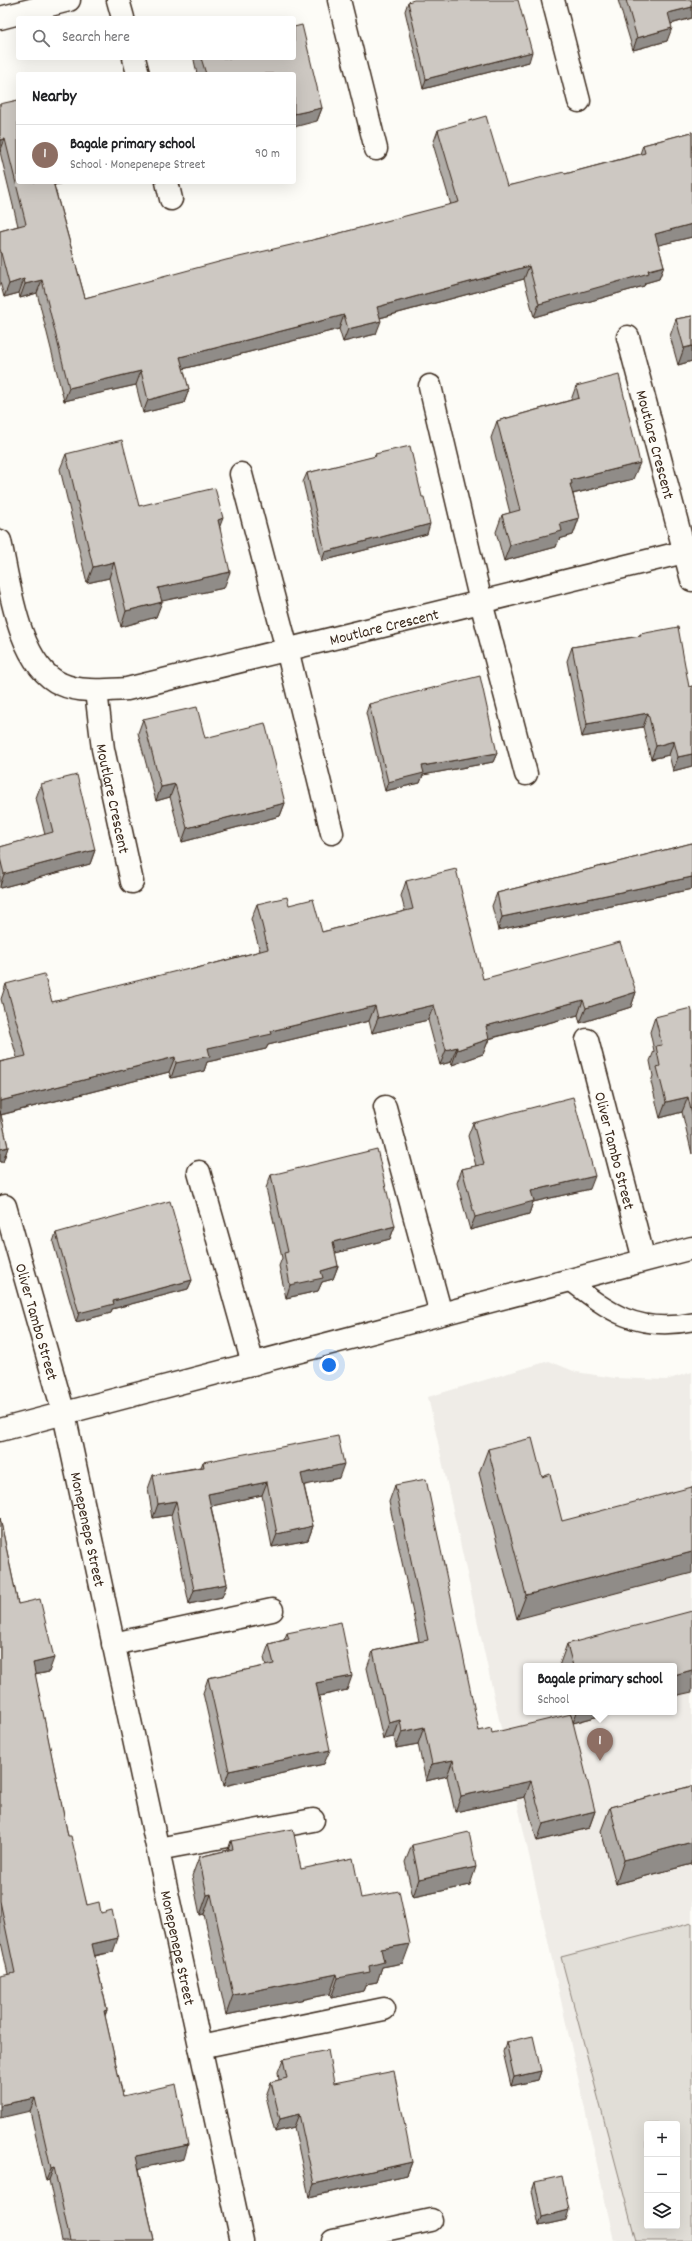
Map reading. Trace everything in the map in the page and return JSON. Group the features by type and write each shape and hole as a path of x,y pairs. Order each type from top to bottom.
{"street":[{"path":"0,18 69,0"},
{"path":"118,0 122,16"},
{"path":"339,0 376,149"},
{"path":"554,0 579,101"},
{"path":"134,60 138,72"},
{"name":"Moutlare Crescent","path":"628,337 688,550 692,580"},
{"path":"430,386 481,602 526,774"},
{"path":"241,474 287,649 332,833"},
{"name":"Moutlare Crescent","path":"0,541 20,632 36,665 61,684 96,691 127,689 688,550"},
{"name":"Moutlare Crescent","path":"96,691 104,749 132,882"},
{"name":"Oliver Tambo Street","path":"587,1040 644,1260"},
{"path":"385,1107 441,1314"},
{"path":"199,1172 253,1364"},
{"name":"Oliver Tambo Street","path":"5,1206 64,1414"},
{"path":"0,1430 692,1248"},
{"name":"Monepenepe Street","path":"64,1414 242,2241"},
{"path":"114,1644 272,1610"},
{"path":"158,1848 313,1820"},
{"path":"200,2047 384,2009"},
{"path":"334,2241 431,2220"}],"lane":[{"path":"568,1280 603,1308 629,1320 675,1326 692,1322"}],"shaded area":[{"path":"549,1361 576,1372 615,1378 666,1380 692,1372 692,2241 614,2241 428,1397"},
{"path":"692,1923 692,2241 636,2241 561,1957"}],"building":[{"path":"414,0 518,0 532,52 426,79 408,2"},
{"path":"626,0 692,0 692,7 668,13 672,28 637,38"},
{"path":"302,25 322,108 296,114 296,72 205,72 202,60 296,60 296,26"},
{"path":"16,100 16,184 5,139 0,140 0,104"},
{"path":"486,116 507,186 564,172 565,174 645,153 643,145 692,132 692,224 655,234 664,266 648,270 649,273 539,304 529,266 377,307 381,321 348,329 344,315 180,357 189,389 148,400 141,371 69,388 42,280 25,284 24,279 9,284 0,249 0,231 26,224 16,184 54,184 85,298 226,260 317,239 459,202 438,130"},
{"path":"692,316 692,346 684,348 676,319"},
{"path":"619,375 640,463 571,480 572,484 570,484 579,518 560,523 562,531 510,545 502,515 520,510 497,421 579,398 576,386"},
{"path":"122,440 139,506 215,488 223,518 218,520 230,572 158,588 162,602 126,611 114,562 93,567 66,454"},
{"path":"410,446 430,524 325,552 307,473"},
{"path":"678,627 689,687 692,686 692,754 678,757 674,741 656,746 648,713 587,724 572,647 641,636 640,634"},
{"path":"480,676 497,753 422,766 424,773 388,782 369,704"},
{"path":"197,707 205,738 265,723 285,803 187,828 175,784 161,787 143,719"},
{"path":"77,775 95,850 4,874 0,858 0,847 53,832 41,784"},
{"path":"692,843 692,877 502,917 497,893"},
{"path":"456,869 483,979 620,942 636,992 586,1008 583,1000 486,1026 489,1039 457,1050 457,1047 446,1050 434,1005 378,1018 375,1006 271,1031 272,1034 208,1048 210,1056 176,1063 175,1057 0,1101 0,1062 26,1056 6,984 44,974 52,1002 189,968 190,970 268,949 257,904 287,897 289,905 313,899 322,932 413,909 406,881"},
{"path":"691,1008 692,1115 688,1097 666,1102 657,1067 660,1066 656,1046 662,1045 655,1017"},
{"path":"573,1097 595,1176 531,1191 534,1201 475,1217 462,1169 484,1164 473,1123"},
{"path":"0,1111 8,1147 0,1149"},
{"path":"377,1149 395,1226 333,1242 338,1266 321,1271 323,1278 290,1285 284,1253 288,1252 271,1175"},
{"path":"170,1201 192,1280 113,1301 114,1304 79,1313 56,1233"},
{"path":"338,1436 344,1464 301,1474 313,1526 277,1534 267,1482 208,1494 227,1584 194,1590 176,1501 158,1504 153,1475 204,1467 203,1462"},
{"path":"532,1438 542,1477 550,1474 562,1521 692,1487 692,1552 526,1595 488,1449"},
{"path":"426,1479 479,1731 491,1728 492,1733 571,1715 595,1811 543,1824 531,1781 461,1796 453,1760 432,1764 424,1727 402,1732 400,1720 389,1723 373,1651 428,1640 395,1485"},
{"path":"0,1518 18,1604 40,1599 54,1658 33,1663 68,1836 71,1836 87,1905 99,1902 101,1913 112,1910 118,1938 92,1944 107,2010 104,2011 123,2096 176,2084 188,2145 136,2156 154,2241 70,2241 54,2167 51,2168 35,2098 0,2105 0,1976 15,1973 0,1901"},
{"path":"692,1611 692,1670 677,1674 677,1663 572,1663 567,1644"},
{"path":"341,1622 352,1676 316,1683 330,1750 229,1771 208,1678 274,1664 269,1644 289,1639 287,1633"},
{"path":"692,1786 692,1842 624,1860 610,1807"},
{"path":"293,1829 301,1869 353,1858 361,1898 399,1891 410,1944 381,1949 384,1962 369,1966 370,1972 338,1978 337,1974 233,1995 211,1894 207,1895 199,1857 233,1849 231,1841"},
{"path":"469,1832 476,1867 419,1879 412,1845"},
{"path":"533,2036 541,2071 514,2077 506,2042"},
{"path":"328,2050 334,2083 394,2071 412,2162 314,2184 299,2114 280,2119 271,2082 287,2078 283,2059"},
{"path":"562,2176 569,2210 542,2217 535,2182"}],"place":[{"name":"Bagale primary school","path":"600,1761"}]}
